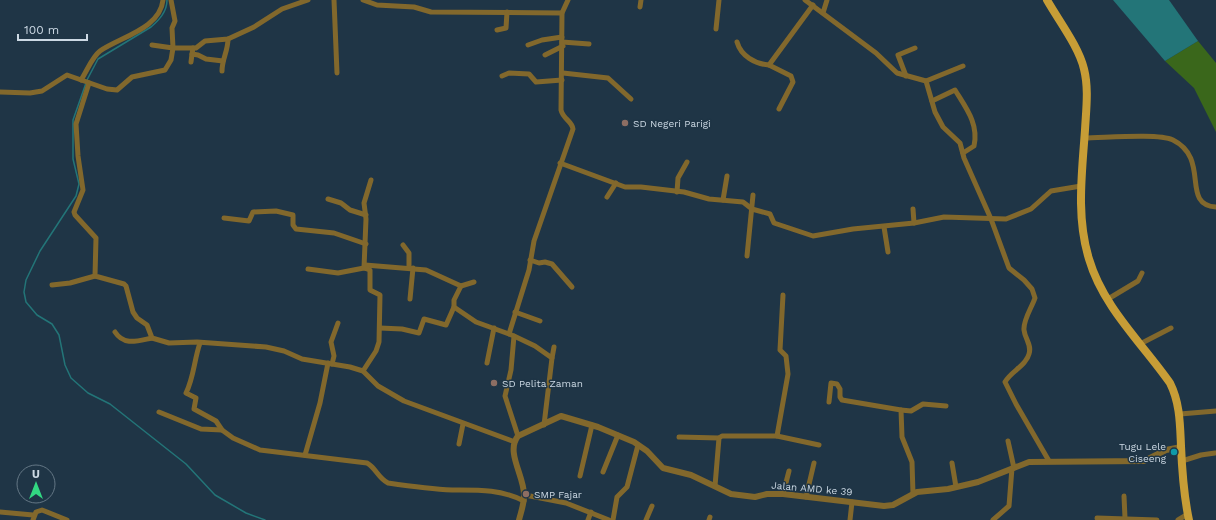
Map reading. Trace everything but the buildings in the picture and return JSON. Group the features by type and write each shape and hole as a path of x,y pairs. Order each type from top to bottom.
{"main road":[{"path":"1048,0 1080,56 1084,68 1086,108 1081,186 1081,216 1087,253 1094,274 1108,299 1140,344 1170,382 1175,394 1180,414 1182,462 1189,517"}],"street":[{"path":"81,80 100,52 153,20 160,10 163,0"},
{"path":"0,92 30,93 42,91 67,75 107,89 117,90 132,77 165,70 169,65 173,48 172,28 175,21 171,0"},
{"path":"192,51 198,48 205,41 228,39 254,27 282,9 308,0"},
{"path":"334,0 337,72"},
{"path":"363,0 377,6 414,7 431,12 562,12"},
{"path":"519,520 524,498 514,450 515,442 518,436 506,402 511,335 515,312 529,270 534,241 573,129 572,124 564,117 561,110 563,72 562,12 568,0"},
{"path":"640,7 641,0"},
{"path":"716,30 719,0"},
{"path":"805,0 823,13 826,18 876,53 897,72 906,76 926,81 963,66"},
{"path":"823,13 827,0"},
{"path":"769,65 813,5"},
{"path":"497,30 506,28 507,12"},
{"path":"222,71 223,61 228,51 228,39"},
{"path":"528,45 542,40 589,44"},
{"path":"545,55 563,42"},
{"path":"737,42 741,53 755,61 769,65 791,76 793,80 779,109"},
{"path":"152,45 192,51 206,59 223,61"},
{"path":"906,76 898,55 915,48"},
{"path":"191,62 192,51"},
{"path":"563,72 608,78 631,99"},
{"path":"502,76 509,73 529,74 536,82 562,80"},
{"path":"926,81 935,112 943,127 948,133 959,141 991,219 1009,268 1024,280 1032,289 1035,298 1024,325 1025,335 1030,345 1030,353 1025,361 1011,373 1005,382 1049,462"},
{"path":"89,83 77,118 77,150 82,190 74,212 96,238 96,276"},
{"path":"932,101 955,90 966,107 972,119 975,140 974,146 963,153"},
{"path":"1084,138 1157,137 1174,140 1186,149 1192,158 1199,199 1206,205 1216,207"},
{"path":"677,192 678,178 687,162"},
{"path":"560,163 628,187 641,187 677,192 709,199 743,202 752,208 770,214 774,223 810,236 853,229 914,223 947,217 991,219 1012,218 1036,206 1051,191 1081,186"},
{"path":"724,200 727,176"},
{"path":"364,267 366,244 365,199 371,180"},
{"path":"607,197 616,183"},
{"path":"747,256 753,195"},
{"path":"328,199 341,203 350,210 366,215"},
{"path":"914,209 914,223"},
{"path":"224,218 249,221 253,212 276,211 293,215 293,225 296,228 334,234 366,244"},
{"path":"884,227 888,252"},
{"path":"403,245 409,253 411,268 410,299"},
{"path":"530,260 539,263 545,262 552,264 572,287"},
{"path":"363,372 376,350 380,328 380,295 370,290 370,270 364,267"},
{"path":"308,269 338,273 364,267 411,268 433,271 461,286 474,282"},
{"path":"1108,299 1138,281 1142,273"},
{"path":"52,285 70,283 96,276 126,286 133,312 137,318 147,325 152,338"},
{"path":"380,328 402,329 420,333 424,319 446,325 454,307 454,300 461,286"},
{"path":"777,436 788,374 786,356 780,350 783,295"},
{"path":"454,307 472,320 535,346 552,358"},
{"path":"515,312 540,321"},
{"path":"305,455 330,363 334,356 331,342 338,323"},
{"path":"487,363 494,328"},
{"path":"1140,344 1171,328"},
{"path":"115,332 120,339 125,342 152,338 169,343 200,343 266,347 302,359 330,363 363,372 378,386 392,396 463,424 515,442"},
{"path":"200,343 196,354 193,380 186,393 196,398 194,408 216,422 222,430 233,438 260,450 367,463 371,465 381,480 388,483 452,490 490,491 516,497 566,503 609,520"},
{"path":"544,425 554,347"},
{"path":"829,402 832,383 837,384 842,400 911,411 923,404 946,406"},
{"path":"901,410 902,437 912,462 913,494"},
{"path":"1180,414 1216,411"},
{"path":"159,412 201,429 222,430"},
{"name":"Jalan AMD ke 39","path":"518,436 561,416 592,425 618,435 647,451 663,468 691,475 731,494 749,497 767,494 783,494 888,506 923,490 956,487 978,482 1029,462 1144,461 1162,452 1181,448"},
{"path":"459,444 463,424"},
{"path":"580,476 592,425"},
{"path":"602,472 618,435"},
{"path":"679,437 719,438 726,435 777,436 819,445"},
{"path":"715,486 719,438"},
{"path":"993,520 1009,506 1013,468 1008,441"},
{"path":"614,520 617,497 627,487 638,445"},
{"path":"1182,462 1201,455 1215,453"},
{"path":"806,497 814,463"},
{"path":"952,463 956,487"},
{"path":"783,494 789,471"},
{"path":"1124,496 1125,518"},
{"path":"850,520 852,502"},
{"path":"646,520 652,506"},
{"path":"0,512 33,518 36,512 42,510 66,520"},
{"path":"588,520 591,512"},
{"path":"1178,520 1189,517"},
{"path":"1097,518 1158,520"}],"green space":[{"path":"1198,41 1216,63 1216,132 1194,88 1165,61"}],"shaded area":[{"path":"1113,0 1169,0 1198,41 1165,61"}],"waterway":[{"path":"87,80 98,59 157,22 166,8 167,0"},
{"path":"86,83 73,120 73,159 79,184 76,196 40,251 26,280 24,292 26,302 37,315 52,324 59,335 65,365 71,378 88,393 110,404 186,464 215,495 246,513 265,520"}],"place":[{"name":"SD Negeri Parigi","path":"625,123"},
{"name":"SD Pelita Zaman","path":"494,383"},
{"name":"Tugu Lele Ciseeng","path":"1174,452"},
{"name":"SMP Fajar","path":"526,494"}]}
